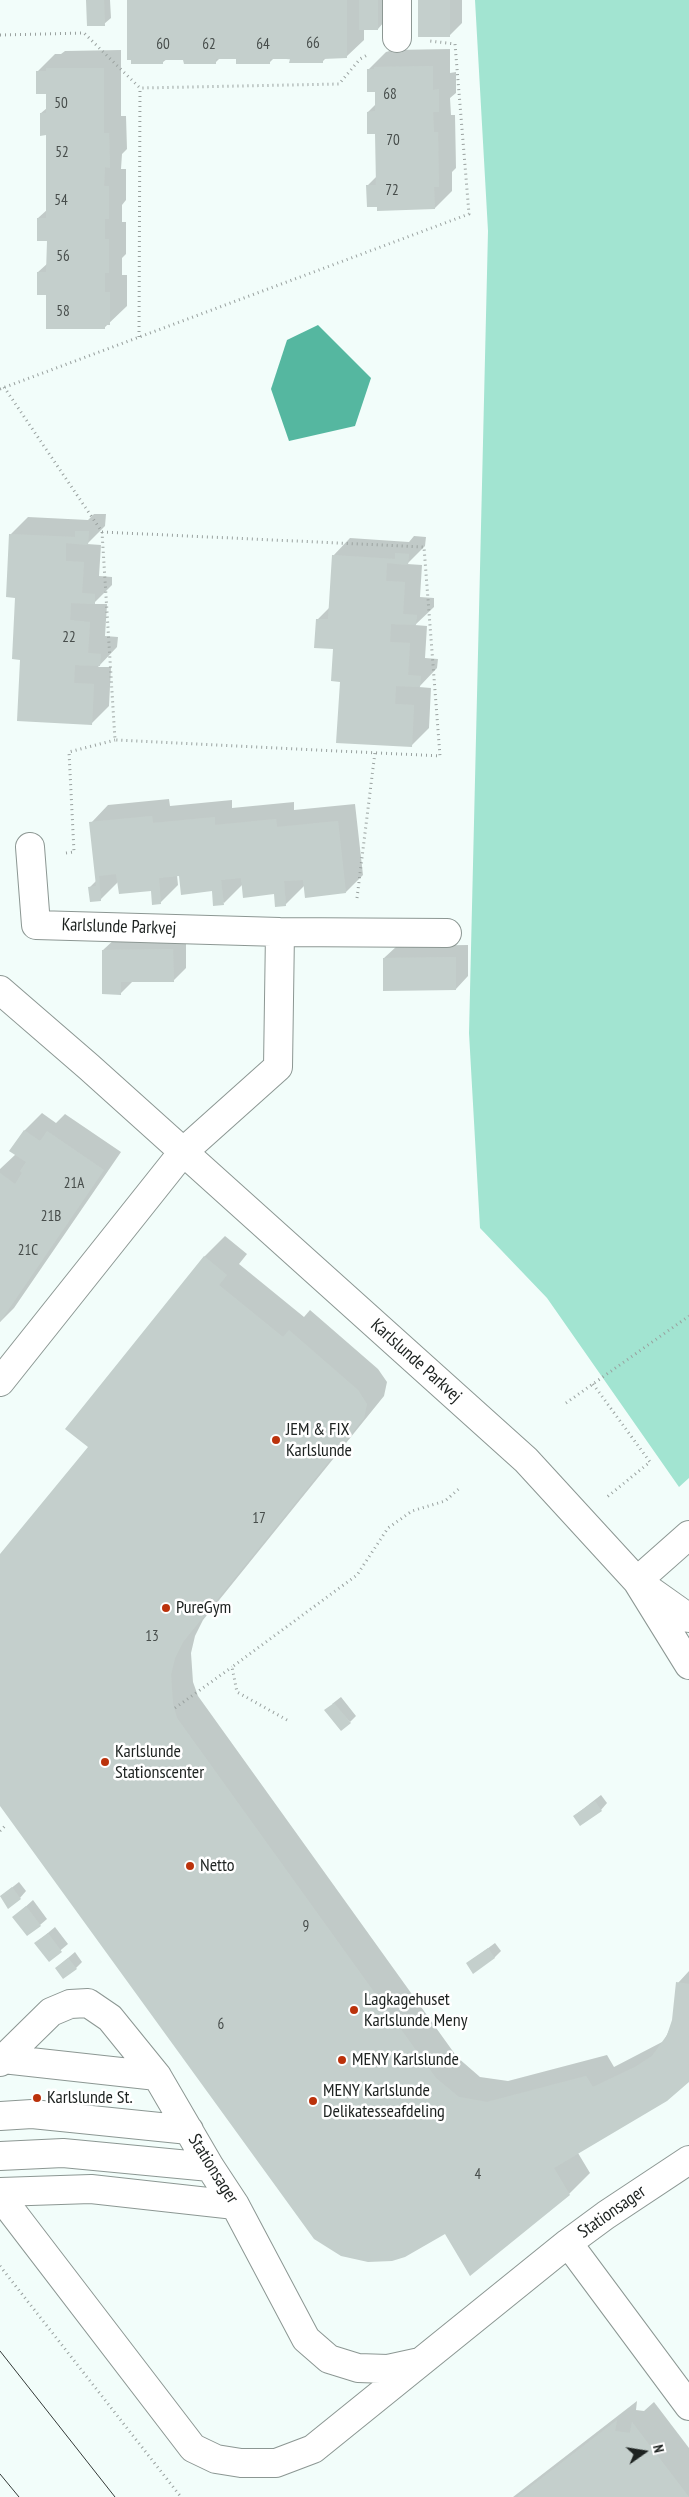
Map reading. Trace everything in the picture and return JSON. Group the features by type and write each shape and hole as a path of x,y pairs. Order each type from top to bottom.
{"street":[{"path":"397,0 397,38"},
{"name":"Karlslunde Parkvej","path":"30,852 36,925 280,932 447,933"},
{"path":"0,1382 183,1152 278,1067 280,932"},
{"name":"Karlslunde Parkvej","path":"0,990 526,1460 637,1580 689,1665"},
{"path":"637,1580 689,1535"},
{"name":"Karlslunde Parkvej","path":"637,1580 689,1618"},
{"name":"Stationsager","path":"2,2061 51,2012 70,2004 88,2004 110,2018 157,2076 210,2167 235,2205 306,2339 329,2359 358,2368 388,2369 422,2362"},
{"path":"2,2061 157,2076"},
{"path":"0,2116 32,2114 189,2130"},
{"path":"0,2156 63,2153 210,2167"},
{"name":"Stationsager","path":"0,2196 193,2448 216,2460 241,2463 276,2463 313,2449 568,2243 606,2215 689,2160"},
{"path":"0,2192 91,2189 235,2205"},
{"path":"568,2243 689,2406"}],"path":[{"path":"0,35 84,33 140,88 339,84 360,59 397,38 455,44 469,214 2,388 102,532 115,740"},
{"path":"139,337 140,88"},
{"path":"30,852 74,852 68,752 115,740 440,756 424,547 102,532"},
{"path":"352,933 375,752"},
{"path":"566,1403 689,1316"},
{"path":"580,1518 650,1462 593,1384"},
{"path":"175,1708 357,1575 388,1528 412,1511 445,1501 461,1488"},
{"path":"232,1666 237,1692 286,1720"},
{"path":"0,1831 5,1826"},
{"path":"0,2266 181,2497"}],"shaded area":[{"path":"475,0 689,0 689,1478 679,1487 547,1298 480,1228 469,1033 488,231"},
{"path":"318,325 371,378 355,426 289,441 271,389 287,340"}],"building":[{"path":"86,0 104,0 105,26 87,26"},
{"path":"127,0 347,0 347,58 323,59 323,63 289,63 290,59 270,59 270,64 236,64 236,59 216,59 216,64 184,64 183,60 163,60 163,64 131,64 131,60 127,60"},
{"path":"359,0 378,0 378,30 359,30"},
{"path":"418,0 450,0 450,37 418,37"},
{"path":"433,66 433,90 439,89 439,112 433,112 434,132 438,132 439,187 434,187 435,209 377,211 377,207 367,207 366,185 376,185 375,134 367,134 367,112 375,111 375,92 367,92 367,69 374,69 374,67"},
{"path":"46,68 104,68 104,133 109,133 110,168 105,167 104,186 109,186 109,219 105,219 105,239 109,239 109,273 105,273 105,292 110,292 110,325 105,325 105,329 46,329 46,295 37,295 37,272 46,272 47,241 37,241 37,218 46,218 46,135 40,136 40,113 46,113 46,94 36,94 36,71 46,71"},
{"path":"75,531 89,531 88,545 66,543 66,561 84,562 82,593 95,594 95,604 71,603 70,620 90,622 88,653 101,654 100,666 75,665 74,683 94,684 92,725 17,721 20,660 12,659 15,598 6,597 9,534 75,537"},
{"path":"395,553 409,554 408,565 387,563 386,581 405,582 403,614 417,615 416,625 391,624 390,642 410,643 408,675 421,676 420,687 396,686 395,704 414,705 412,747 336,743 340,682 331,681 333,649 314,648 316,619 328,619 332,555 395,559"},
{"path":"152,816 153,823 215,817 215,825 276,819 277,827 338,821 346,893 305,898 303,880 284,881 286,906 275,907 274,894 243,898 241,878 221,880 224,905 213,906 212,891 181,895 179,876 159,878 161,904 152,905 151,891 119,894 116,874 99,876 101,901 90,902 88,887 96,886 89,822"},
{"path":"173,949 174,982 121,982 121,995 102,994 102,950"},
{"path":"456,957 456,990 383,991 383,958"},
{"path":"24,1130 40,1141 47,1131 104,1170 0,1322 0,1173 15,1184 22,1173 20,1171 26,1162 9,1151"},
{"name":"Karlslunde Stationscenter","path":"204,1256 227,1275 219,1285 283,1337 289,1330 358,1390 367,1404 364,1418 183,1642 175,1658 171,1675 173,1704 177,1718 436,2078 459,2097 487,2102 586,2076 593,2087 635,2067 652,2056 667,2035 672,2020 676,1982 689,1984 689,2082 667,2101 554,2168 570,2195 470,2276 445,2234 405,2257 392,2261 368,2262 341,2256 314,2239 0,1806 0,1554 88,1447 65,1429"},
{"path":"334,1703 351,1723 341,1731 324,1710"},
{"path":"595,1801 602,1811 580,1826 573,1816"},
{"path":"12,1887 21,1899 8,1909 0,1896"},
{"path":"26,1906 41,1926 27,1936 12,1917"},
{"path":"48,1933 62,1952 49,1962 34,1943"},
{"path":"488,1948 495,1958 473,1974 466,1963"},
{"path":"68,1958 77,1969 63,1979 55,1968"},
{"path":"617,2420 615,2431 630,2433 632,2422 689,2497 517,2497"}],"tram line":[{"path":"0,2351 115,2497"},
{"path":"0,2474 19,2497"}],"place":[{"name":"JEM & FIX Karlslunde","path":"276,1440"},
{"name":"PureGym","path":"166,1608"},
{"name":"Karlslunde Stationscenter","path":"105,1762"},
{"name":"Netto","path":"190,1866"},
{"name":"Lagkagehuset Karlslunde Meny","path":"354,2010"},
{"name":"MENY Karlslunde","path":"342,2060"},
{"name":"Karlslunde St.","path":"37,2098"},
{"name":"MENY Karlslunde Delikatesseafdeling","path":"313,2101"}]}
